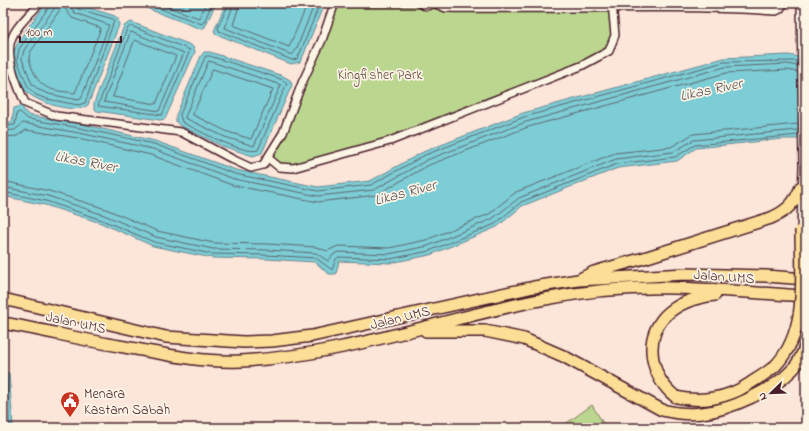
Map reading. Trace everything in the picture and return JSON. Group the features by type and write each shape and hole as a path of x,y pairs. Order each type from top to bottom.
{"highway":[{"path":"578,280 594,272 771,218 786,211 792,205 797,199 801,187"},
{"path":"746,293 704,296 679,305 664,317 653,336 652,358 657,376 665,389 676,397 691,401 704,400 739,391 776,364 788,346 798,323 801,306 800,230"},
{"name":"Jalan UMS","path":"3,300 166,337 244,342 272,341 312,336 534,287 578,280 685,274 766,276 806,279"},
{"name":"Jalan UMS","path":"3,323 149,353 215,361 240,361 316,353 452,319 540,300 595,292 675,288 806,296"},
{"path":"402,332 446,330 479,331 524,339 563,356 662,410 676,414 702,413 723,408 773,385 792,371 806,344"}],"street":[{"path":"40,3 15,32 9,52 18,86 25,103 56,116 181,132 252,168 263,165 284,133 302,83 322,40 333,8 332,3"},
{"path":"420,3 424,6 429,6 433,3 446,8 501,6 714,5 776,10 780,9 784,3"},
{"path":"800,230 803,166 801,3"},
{"path":"268,158 279,167 294,168 390,142 581,66 609,51 615,35 612,5"}],"green space":[{"name":"Kingfisher Park","path":"424,6 446,8 612,8 615,35 609,51 443,121 306,164 279,167 268,158 283,133 333,8"},
{"path":"592,405 606,428 560,428"}],"water":[{"path":"51,3 74,3 115,16 118,19 119,25 88,105 82,108 75,109 56,106 46,103 31,95 22,85 13,60 13,54 16,47 30,24 45,5"},
{"path":"136,3 216,3 205,27 201,29"},
{"path":"226,3 324,4 300,62 291,64 216,34 214,31"},
{"path":"131,22 191,45 194,48 195,52 165,119 160,120 97,111 94,109 94,103 124,26"},
{"path":"204,52 210,52 283,76 290,80 292,85 262,153 253,156 222,146 179,125 176,121 176,115"},
{"name":"Likas River","path":"788,55 806,58 806,139 782,139 696,148 677,161 618,168 522,206 497,227 430,255 390,263 339,261 336,274 329,274 315,262 212,258 153,246 101,223 45,205 3,196 3,122 12,122 14,108 21,106 28,115 81,124 155,141 236,170 318,187 370,181 423,152 523,113 724,58"},
{"path":"3,373 9,373 13,428 3,428"}],"place":[{"name":"Menara Kastam Sabah","path":"70,418"}]}
